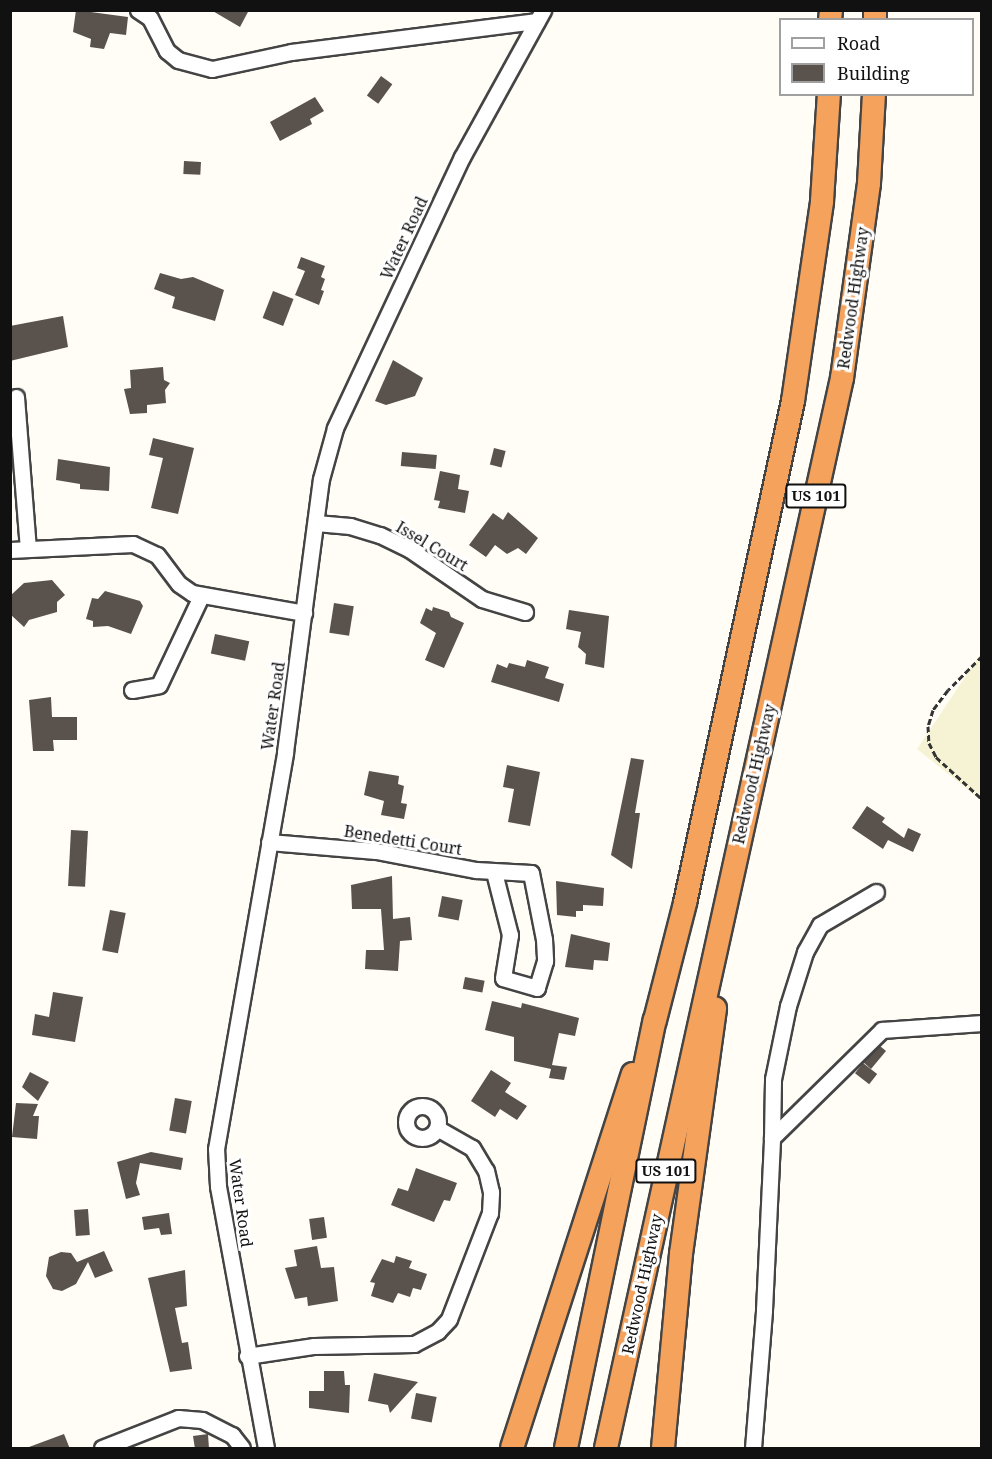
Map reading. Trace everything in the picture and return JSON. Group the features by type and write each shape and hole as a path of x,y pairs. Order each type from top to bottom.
{"highway":[{"name":"US 101","path":"566,1449 655,1020 685,903 793,401 822,201 829,96"},
{"name":"Redwood Highway","path":"606,1449 842,378 869,183 874,96"},
{"path":"663,1449 681,1254 706,1090 728,893"},
{"path":"512,1449 626,1090 655,1020"}],"street":[{"path":"138,10 150,18 167,51 178,60 212,69 291,52 540,16"},
{"name":"Water Road","path":"266,1449 247,1356 218,1186 216,1149 269,842 323,470 335,428 462,157 540,16"},
{"path":"16,398 28,548"},
{"name":"Issel Court","path":"316,523 350,526 380,535 409,549 482,598 525,612"},
{"path":"10,550 133,544 157,555 185,590 201,596 304,613"},
{"path":"132,690 159,685 201,596"},
{"name":"Benedetti Court","path":"269,842 376,851 494,872 531,873 544,939 545,961 537,988 503,978 510,935 494,872"},
{"path":"753,1449 763,1331 773,1079 788,1006 805,952 820,925 876,892"},
{"path":"772,1138 882,1030 981,1023"},
{"path":"247,1356 334,1344 414,1344 438,1331 449,1318 489,1213 492,1192 486,1171 472,1148 437,1128"},
{"path":"102,1449 178,1418 202,1420 232,1435 242,1449"}],"path":[{"path":"981,656 948,690 933,710 928,726 929,743 936,757 981,799"}],"shaded area":[{"path":"981,653 982,800 917,749"}],"building":[{"path":"76,10 128,17 126,35 110,33 104,49 90,47 91,39 73,32"},
{"path":"211,10 249,10 240,27"},
{"path":"381,76 392,84 378,104 367,95"},
{"path":"315,97 324,111 310,119 312,124 280,141 270,122"},
{"path":"184,161 201,162 200,175 183,174"},
{"path":"301,257 325,266 321,277 325,279 321,290 324,291 319,305 295,295 305,271 297,268"},
{"path":"160,273 181,279 193,277 224,290 215,321 172,308 175,297 154,289"},
{"path":"273,291 294,299 283,326 263,318"},
{"path":"63,316 68,347 10,361 10,326"},
{"path":"393,360 423,378 415,396 386,405 375,401"},
{"path":"163,367 164,380 170,383 165,390 166,403 147,405 147,413 130,414 124,389 131,388 130,370"},
{"path":"153,438 194,448 178,514 151,508 163,458 149,455"},
{"path":"494,448 506,451 502,467 490,464"},
{"path":"402,452 437,455 436,469 401,466"},
{"path":"58,459 110,467 109,491 80,489 80,484 56,480"},
{"path":"440,471 460,475 458,489 469,491 465,513 438,508 440,501 434,500"},
{"path":"508,512 538,538 526,554 518,548 507,554 495,545 486,557 469,545 493,513 503,520"},
{"path":"52,580 65,595 57,602 57,612 29,620 24,627 10,614 10,596 24,583"},
{"path":"105,591 140,601 143,606 131,634 108,626 93,627 93,621 86,619 92,598 98,599"},
{"path":"334,603 354,606 349,636 329,633"},
{"path":"433,607 449,612 451,617 464,623 444,668 425,660 436,633 420,623 426,608 432,611"},
{"path":"569,610 609,616 604,668 585,664 586,654 578,647 581,632 566,629"},
{"path":"215,634 249,641 245,661 211,654"},
{"path":"527,660 549,667 545,678 564,684 559,702 491,682 497,664 507,668 509,663 525,667"},
{"path":"51,697 52,717 77,717 77,740 53,740 54,751 33,751 29,700"},
{"path":"631,758 644,760 635,813 640,813 632,869 611,855"},
{"path":"507,765 540,772 530,826 508,822 514,789 503,787"},
{"path":"369,771 399,776 398,784 404,786 401,803 407,804 404,819 381,815 384,801 364,795"},
{"path":"867,806 885,818 882,822 904,838 908,828 921,834 913,852 888,840 883,849 852,828"},
{"path":"71,830 88,831 85,887 68,886"},
{"path":"392,876 393,919 410,917 412,940 400,941 398,971 365,969 366,950 384,950 381,909 352,909 351,885"},
{"path":"556,881 604,888 603,906 583,905 583,911 576,911 576,917 557,915"},
{"path":"442,896 463,900 459,921 438,917"},
{"path":"110,910 126,913 118,953 102,950"},
{"path":"571,934 610,943 608,961 594,960 593,970 565,967"},
{"path":"465,977 485,981 482,993 463,989"},
{"path":"53,992 83,997 75,1042 32,1035 35,1014 49,1017"},
{"path":"492,1001 521,1008 522,1003 579,1018 575,1036 559,1033 552,1065 567,1067 564,1080 549,1078 551,1069 514,1061 514,1037 485,1030"},
{"path":"880,1046 886,1051 871,1069 863,1062"},
{"path":"863,1063 877,1074 869,1084 855,1073"},
{"path":"491,1070 511,1083 505,1092 527,1106 517,1120 500,1109 495,1117 471,1101"},
{"path":"30,1072 49,1082 38,1101 22,1087"},
{"path":"175,1098 192,1101 186,1133 169,1130"},
{"path":"16,1103 38,1104 33,1116 39,1116 37,1139 12,1137"},
{"path":"151,1152 183,1158 181,1170 140,1163 136,1183 140,1195 126,1199 117,1162"},
{"path":"416,1168 457,1183 450,1201 444,1200 434,1222 391,1205 398,1188 408,1191"},
{"path":"88,1209 90,1235 76,1236 74,1210"},
{"path":"169,1213 172,1234 161,1235 159,1228 144,1230 142,1217"},
{"path":"324,1217 327,1238 312,1240 309,1219"},
{"path":"317,1246 321,1268 334,1267 338,1301 308,1306 307,1297 295,1299 285,1268 297,1266 294,1250"},
{"path":"104,1251 113,1271 95,1278 88,1262 76,1284 62,1291 53,1289 46,1276 49,1257 61,1252 71,1253 77,1262"},
{"path":"396,1256 412,1261 409,1268 427,1274 421,1290 413,1288 410,1297 398,1293 393,1303 371,1296 375,1283 370,1282 382,1259 394,1263"},
{"path":"185,1270 187,1306 175,1308 182,1343 188,1342 192,1369 170,1372 148,1278"},
{"path":"324,1371 344,1371 345,1385 350,1385 349,1413 309,1408 309,1391 324,1391"},
{"path":"374,1373 418,1382 390,1413 388,1405 368,1401"},
{"path":"416,1393 437,1397 432,1423 411,1419"},
{"path":"64,1434 70,1449 30,1449 29,1447"},
{"path":"208,1434 209,1449 195,1449 193,1436"}]}
